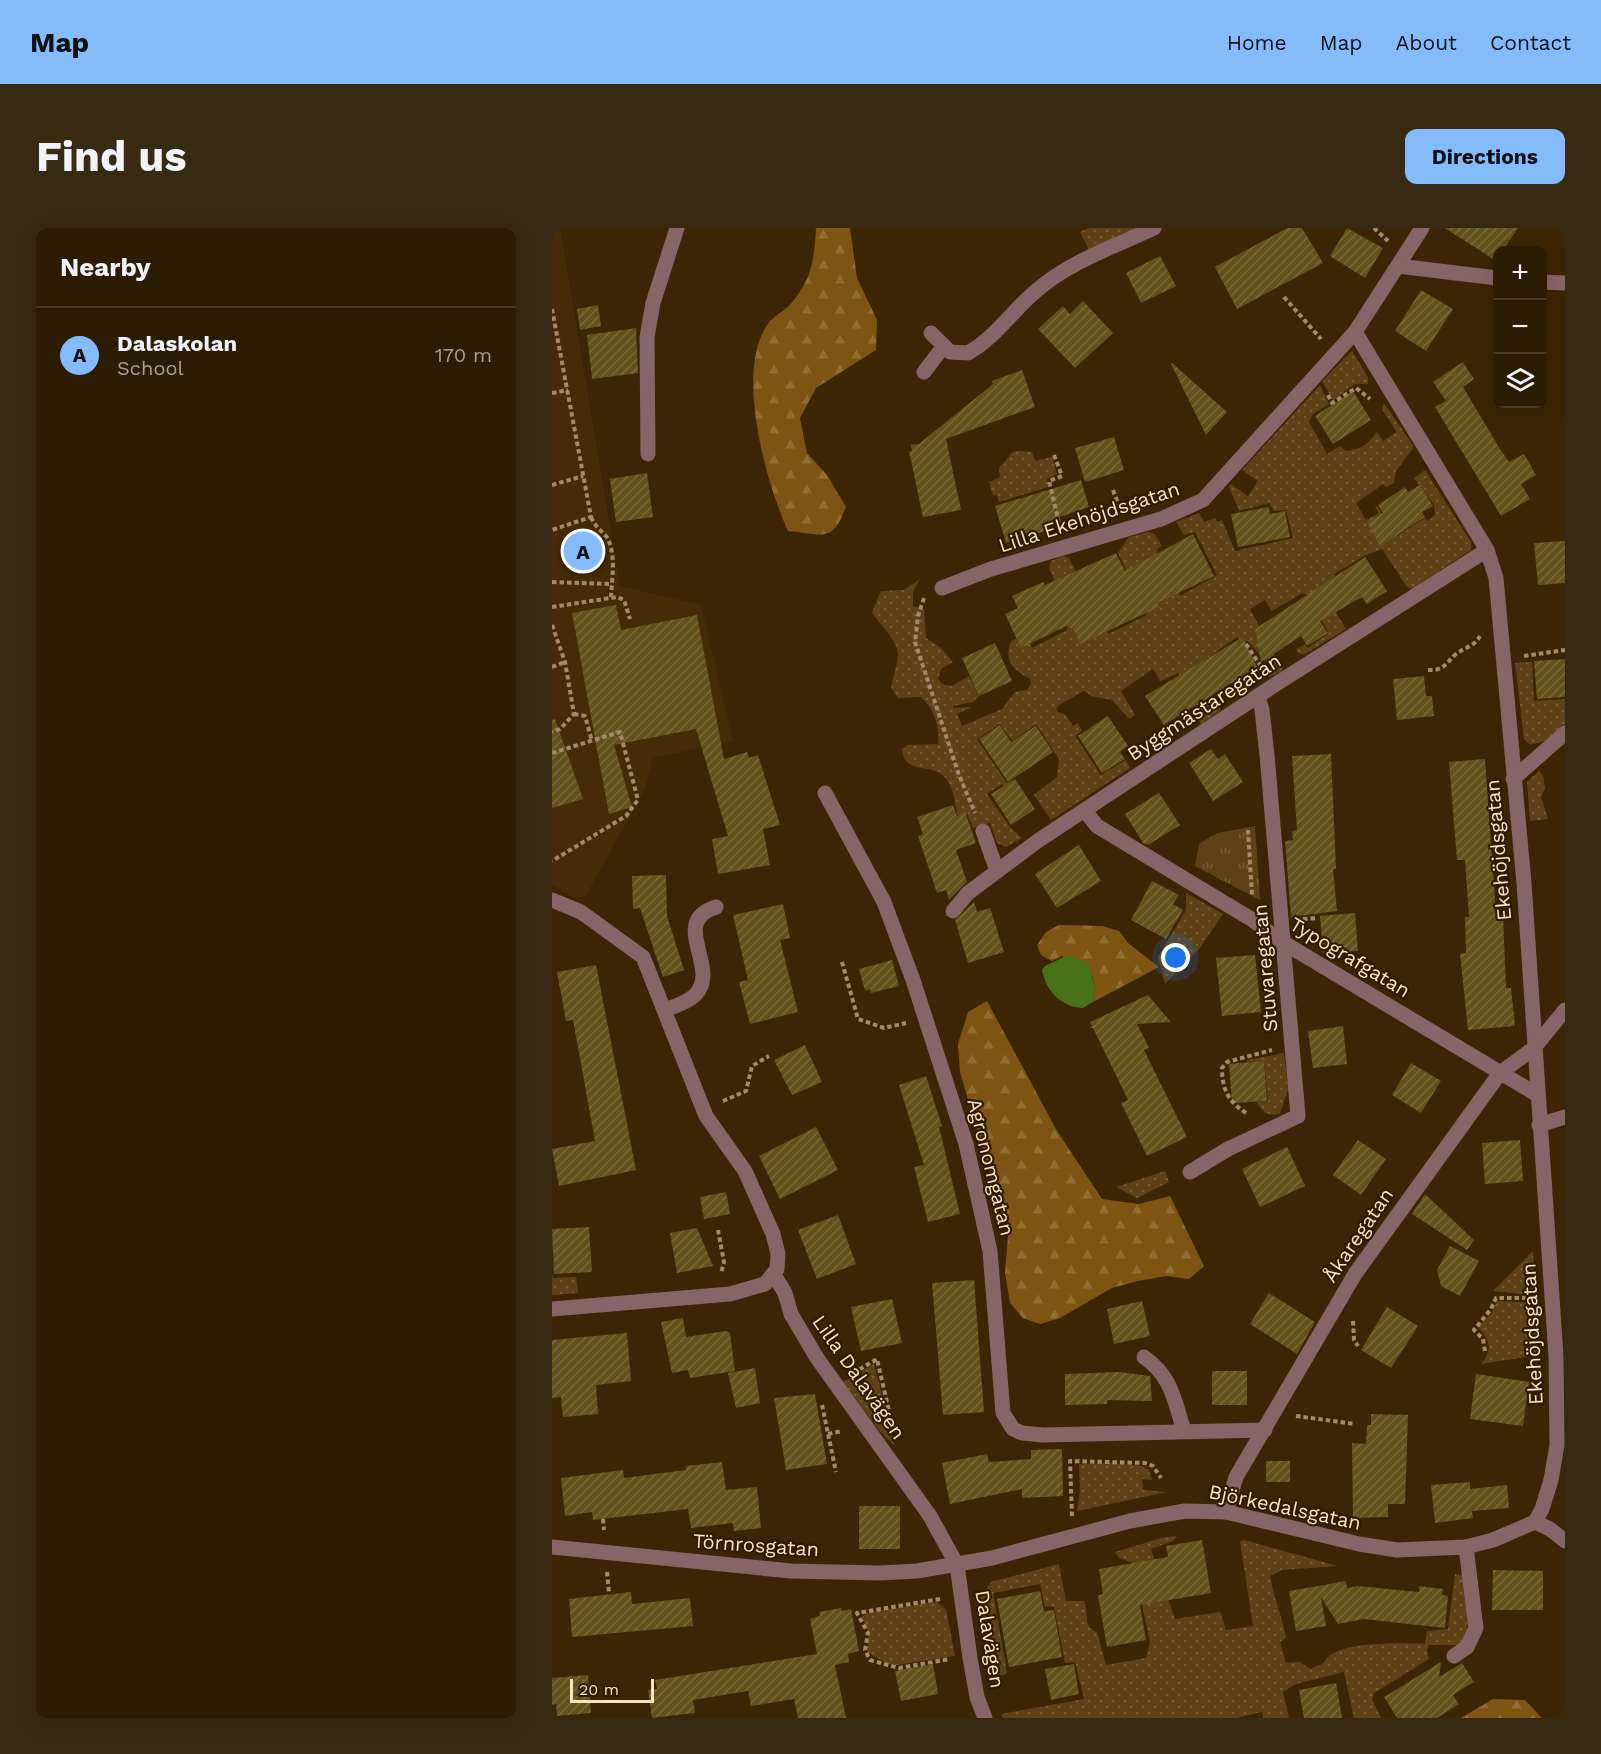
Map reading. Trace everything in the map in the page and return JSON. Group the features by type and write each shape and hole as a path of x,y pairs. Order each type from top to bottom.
{"street":[{"path":"648,454 647,337 653,303 677,228"},
{"path":"931,333 950,352 960,354 974,350 998,332 1035,291 1058,274 1154,228"},
{"path":"1355,332 1422,228"},
{"path":"1398,266 1493,278"},
{"path":"1547,282 1565,284"},
{"name":"Lilla Ekehöjdsgatan","path":"942,588 991,569 1161,519 1197,504 1355,332"},
{"name":"Ekehöjdsgatan","path":"1355,332 1487,550 1497,587 1524,883 1551,1300 1561,1356 1561,1428 1551,1480 1542,1509 1535,1522"},
{"path":"924,372 944,345"},
{"name":"Byggmästaregatan","path":"953,911 968,893 997,871 1085,811 1258,696 1487,550"},
{"name":"Stuvaregatan","path":"1190,1172 1228,1149 1298,1116 1262,710 1258,696"},
{"path":"1513,779 1565,732"},
{"name":"Agronomgatan","path":"825,794 884,902 963,1134 990,1251 999,1396 1006,1421 1013,1429 1022,1433 1043,1435 1265,1430"},
{"name":"Typografgatan","path":"1085,811 1097,826 1251,919 1284,943 1536,1094"},
{"path":"983,831 997,871"},
{"path":"552,900 581,912 643,957 704,1110 745,1171 773,1234 778,1254 774,1275 765,1284 721,1294 552,1309"},
{"path":"665,1010 686,1002 702,985 703,975 695,925 697,916 703,911 716,907"},
{"name":"Åkaregatan","path":"1226,1512 1236,1477 1354,1274 1500,1073 1533,1049 1565,1010"},
{"path":"1539,1125 1565,1117"},
{"name":"Lilla Dalavägen","path":"774,1275 785,1293 791,1314 836,1384 930,1516 957,1565"},
{"path":"1144,1357 1164,1372 1184,1431"},
{"name":"Björkedalsgatan","path":"957,1565 1152,1516 1185,1511 1226,1512 1392,1549 1466,1547 1493,1540 1535,1522"},
{"path":"1535,1522 1550,1529 1565,1541"},
{"name":"Törnrosgatan","path":"552,1547 791,1571 880,1573 957,1565"},
{"path":"1454,1656 1467,1647 1476,1628 1466,1547"},
{"name":"Dalavägen","path":"957,1565 977,1697 986,1718"}],"path":[{"path":"1284,297 1334,355"},
{"path":"552,309 554,338 568,390 591,518 595,528 608,538 612,560 611,597"},
{"path":"1316,374 1332,403 1356,388 1375,403"},
{"path":"552,393 568,390"},
{"path":"1054,455 1062,476 1049,481 1057,515"},
{"path":"552,485 583,476"},
{"path":"552,530 591,518"},
{"path":"552,582 612,584"},
{"path":"942,588 928,593 923,601 915,642 959,775 983,831"},
{"path":"552,607 611,597 624,600 630,619"},
{"path":"552,625 565,662 574,714"},
{"path":"1428,670 1447,666 1456,654 1475,643 1482,629"},
{"path":"1246,644 1263,672"},
{"path":"1529,655 1565,650"},
{"path":"552,667 565,662"},
{"path":"552,732 560,729 574,714"},
{"path":"574,714 585,716 592,741"},
{"path":"552,753 620,732 638,800 626,816 552,861"},
{"path":"1248,830 1251,919"},
{"path":"842,962 858,1019 884,1028 925,1017"},
{"path":"1246,1113 1232,1104 1228,1098 1222,1077 1224,1064 1293,1046"},
{"path":"704,1110 747,1091 752,1066 769,1056"},
{"path":"718,1230 724,1262 720,1276 721,1294"},
{"path":"1485,1351 1483,1339 1474,1330 1491,1309 1496,1298 1551,1300"},
{"path":"836,1384 878,1359 892,1426"},
{"path":"822,1404 836,1472"},
{"path":"1274,1414 1355,1424"},
{"path":"1070,1489 1070,1461 1145,1463 1154,1466 1161,1478"},
{"path":"607,1571 609,1593"},
{"path":"940,1599 857,1613 868,1634 865,1650 870,1660 899,1668 960,1658"}],"shaded area":[{"path":"552,228 560,228 620,586 701,605 733,741 653,758 645,789 585,897 575,898 552,885"},
{"path":"1068,955 1089,964 1095,989 1093,1002 1083,1008 1061,1001 1051,991 1044,978 1042,970 1045,966"}],"green space":[{"path":"816,228 850,228 857,278 877,320 876,350 816,388 800,418 807,453 827,475 846,507 836,527 825,534 788,531 779,510 763,457 754,398 754,370 758,345 767,325 791,304 805,283 813,257"},
{"path":"1089,228 1140,228 1089,250 1080,232"},
{"path":"1352,351 1368,377 1368,384 1355,384 1333,400 1322,381"},
{"path":"1320,385 1329,404 1313,414 1309,422 1327,454 1340,446 1346,451 1361,447 1377,432 1383,441 1397,432 1382,409 1384,403 1414,447 1396,471 1394,483 1386,487 1383,484 1356,503 1366,520 1379,513 1375,507 1377,506 1397,536 1425,518 1428,521 1435,515 1434,505 1414,478 1425,470 1471,542 1471,550 1412,589 1407,587 1382,549 1364,556 1334,574 1341,588 1328,599 1346,629 1305,654 1300,654 1296,649 1304,645 1308,648 1329,633 1307,595 1302,593 1272,611 1265,600 1250,609 1283,671 1269,677 1266,662 1248,641 1242,642 1237,637 1195,667 1221,710 1201,724 1195,715 1201,711 1178,673 1160,681 1153,669 1121,691 1135,715 1129,719 1112,700 1091,696 1084,691 1059,705 1056,708 1058,712 1065,714 1073,726 1078,723 1082,731 1075,736 1101,775 1126,760 1130,768 1051,820 1034,795 1057,777 1059,759 1036,724 1012,741 1000,724 977,739 1007,783 1014,780 1017,784 1007,791 1002,784 987,794 1010,827 1022,838 1006,847 997,843 990,823 973,828 967,814 958,816 953,793 947,780 934,771 913,766 904,758 902,749 907,745 938,744 938,731 933,713 921,697 898,698 891,688 898,652 893,640 872,612 881,591 904,590 920,579 913,592 913,606 924,609 926,638 940,647 953,662 941,669 938,679 942,684 952,686 969,676 979,696 973,702 953,706 953,708 972,707 957,714 962,726 1002,709 1015,692 1027,690 1031,684 1030,679 1019,672 1009,659 1011,641 1025,635 1032,648 1067,630 1067,612 1049,568 1051,561 1063,556 1069,558 1076,572 1080,571 1108,634 1147,615 1118,553 1129,537 1148,532 1155,534 1162,546 1156,550 1180,596 1217,575 1195,532 1184,535 1176,522 1199,513 1204,522 1215,518 1217,522 1222,520 1235,551 1293,538 1286,510 1274,511 1269,503 1239,511 1229,487 1231,484 1248,496 1258,481 1242,470"},
{"path":"1013,452 1032,452 1035,461 1052,457 1057,474 1047,479 1048,487 999,502 997,495 993,496 989,482 1000,477 999,468"},
{"path":"1532,662 1534,701 1565,699 1565,724 1544,741 1529,744 1524,739 1515,663"},
{"path":"1539,771 1543,775 1545,788 1541,797 1548,819 1530,821 1527,782"},
{"path":"1255,826 1260,900 1195,866 1199,844 1217,833"},
{"path":"1186,893 1223,914 1200,948 1165,984 1158,957 1186,910"},
{"path":"1059,925 1103,926 1119,931 1128,943 1159,967 1093,1002 1095,989 1092,975 1062,956 1052,961 1041,955 1037,945 1046,932"},
{"path":"987,1001 1057,1131 1102,1199 1139,1204 1170,1196 1204,1266 1189,1279 1166,1276 1112,1288 1060,1318 1040,1324 1023,1318 1010,1303 1005,1273 1008,1236 960,1072 958,1044 968,1012"},
{"path":"1284,1053 1288,1090 1280,1113 1270,1114 1264,1111 1257,1102 1268,1101 1264,1061 1247,1062 1247,1060"},
{"path":"1165,1171 1169,1182 1137,1198 1116,1187"},
{"path":"1533,1251 1535,1295 1493,1291"},
{"path":"552,1274 553,1278 576,1277 578,1293 552,1295"},
{"path":"1497,1301 1534,1303 1538,1355 1481,1364 1489,1349 1485,1336 1478,1327 1491,1314"},
{"path":"874,1364 895,1446 879,1430 843,1382"},
{"path":"1113,1463 1141,1466 1149,1470 1152,1480 1142,1479 1143,1490 1167,1492 1077,1511 1080,1490 1079,1464"},
{"path":"1177,1536 1173,1541 1151,1549 1175,1619 1220,1612 1226,1630 1253,1626 1240,1541 1244,1540 1338,1566 1282,1570 1270,1576 1286,1638 1280,1642 1286,1663 1300,1662 1310,1669 1324,1663 1340,1650 1370,1644 1425,1644 1427,1631 1448,1629 1455,1574 1462,1575 1468,1612 1467,1630 1458,1645 1429,1645 1427,1650 1429,1659 1374,1693 1372,1699 1381,1718 1354,1718 1344,1672 1296,1684 1283,1692 1289,1718 1263,1718 1262,1712 1236,1718 1003,1718 1001,1714 1084,1699 1075,1662 1065,1663 1054,1607 1045,1607 1040,1584 993,1593 1007,1673 993,1680 979,1600 991,1582 1059,1564 1066,1601 1084,1601 1087,1623 1097,1632 1106,1665 1146,1658 1150,1642 1133,1563 1119,1558 1115,1552 1165,1537"},
{"path":"936,1602 946,1609 955,1656 897,1665 888,1664 867,1652 869,1634 862,1617 866,1613"},
{"path":"1493,1699 1525,1700 1542,1718 1461,1718"}],"building":[{"path":"1287,228 1302,228 1323,263 1237,309 1215,267"},
{"path":"1347,228 1383,248 1365,278 1330,256"},
{"path":"1445,228 1518,228 1506,246 1493,246 1493,259"},
{"path":"1160,256 1176,286 1141,303 1126,273"},
{"path":"1421,290 1453,309 1426,351 1395,331"},
{"path":"1083,301 1113,333 1075,368 1038,329 1063,306 1070,314"},
{"path":"598,305 601,326 580,330 577,309"},
{"path":"636,328 638,373 592,379 587,335"},
{"path":"1463,362 1474,379 1463,387 1500,449 1509,462 1524,454 1536,475 1521,484 1530,499 1501,516 1435,407 1446,401 1433,382"},
{"path":"1171,364 1227,412 1206,435"},
{"path":"1022,370 1035,407 946,439 961,510 923,517 909,451 912,451 911,445 919,444 993,384 992,381"},
{"path":"1353,391 1371,420 1333,444 1315,416"},
{"path":"1114,437 1124,470 1085,482 1075,448"},
{"path":"647,473 653,517 616,522 610,479"},
{"path":"1081,480 1089,507 1051,520 1054,528 1006,543 995,506"},
{"path":"1420,485 1433,506 1422,512 1425,517 1380,546 1367,522 1383,513 1378,505 1405,487 1408,492"},
{"path":"1269,507 1270,514 1285,511 1290,537 1238,547 1231,514"},
{"path":"1193,534 1214,576 1157,603 1159,607 1080,644 1071,624 1021,648 1005,614 1018,608 1012,596 1043,582 1045,585 1116,553 1125,571"},
{"path":"1565,541 1565,583 1538,585 1534,543"},
{"path":"1365,557 1387,591 1367,604 1362,597 1320,621 1328,633 1307,646 1301,636 1261,662 1255,629"},
{"path":"616,605 621,630 697,615 724,759 747,752 749,758 758,755 780,825 763,829 770,865 718,874 712,839 728,836 696,729 614,745 632,807 609,814 572,613"},
{"path":"1243,637 1257,667 1164,725 1145,696"},
{"path":"995,643 1012,681 979,696 962,658"},
{"path":"1565,659 1565,697 1537,699 1534,661"},
{"path":"1424,676 1426,696 1432,696 1434,716 1397,720 1393,679"},
{"path":"1108,716 1128,746 1120,752 1125,759 1102,773 1078,736"},
{"path":"555,719 583,799 552,808 552,720"},
{"path":"1000,725 1011,742 1036,726 1053,752 1008,782 979,739"},
{"path":"1211,749 1218,759 1225,754 1243,782 1213,801 1189,763"},
{"path":"1331,754 1336,869 1333,869 1337,911 1291,917 1285,841 1293,840 1292,831 1297,830 1292,756"},
{"path":"1485,759 1496,915 1503,915 1506,988 1511,988 1515,1026 1468,1030 1460,954 1466,953 1465,917 1469,917 1465,860 1457,860 1449,762"},
{"path":"1015,779 1035,809 1011,825 991,794"},
{"path":"1159,793 1180,825 1148,845 1143,843 1125,814"},
{"path":"953,805 957,816 965,811 976,843 956,850 967,882 949,900 946,890 937,893 918,836 923,834 917,817"},
{"path":"1079,845 1101,881 1057,908 1035,874"},
{"path":"666,875 667,916 684,970 663,977 640,908 633,909 632,876"},
{"path":"1152,881 1179,895 1173,904 1183,910 1166,939 1131,920"},
{"path":"974,902 977,912 990,908 1004,952 968,963 955,920"},
{"path":"783,904 790,938 780,940 798,1012 750,1024 739,982 748,980 733,915"},
{"path":"1355,913 1358,951 1323,953 1320,916"},
{"path":"1255,955 1261,1012 1222,1016 1216,958"},
{"path":"892,960 899,986 871,993 870,989 865,991 859,969"},
{"path":"596,965 636,1170 559,1186 552,1149 595,1141 573,1020 566,1021 557,972"},
{"path":"1148,995 1171,1022 1137,1024 1149,1048 1144,1050 1187,1137 1147,1156 1121,1103 1128,1100 1093,1028 1090,1028 1092,1026 1090,1022"},
{"path":"1343,1026 1347,1064 1313,1068 1308,1031"},
{"path":"805,1045 822,1082 792,1095 774,1060"},
{"path":"1264,1061 1267,1101 1232,1103 1229,1064"},
{"path":"1411,1063 1441,1081 1421,1113 1392,1095"},
{"path":"926,1076 942,1126 939,1127 960,1214 928,1222 914,1167 924,1165 899,1085"},
{"path":"816,1127 838,1170 780,1199 759,1156"},
{"path":"1358,1140 1386,1159 1361,1195 1333,1175"},
{"path":"1520,1140 1523,1181 1485,1184 1482,1143"},
{"path":"1287,1147 1305,1186 1260,1207 1242,1169"},
{"path":"726,1192 730,1214 704,1219 700,1197"},
{"path":"1425,1194 1474,1240 1467,1250 1412,1214"},
{"path":"838,1215 856,1264 817,1279 798,1230"},
{"path":"589,1227 592,1272 554,1274 552,1229"},
{"path":"697,1228 713,1266 677,1273 670,1233"},
{"path":"1450,1246 1479,1261 1460,1296 1441,1286 1437,1270"},
{"path":"974,1280 984,1412 943,1415 932,1283"},
{"path":"1269,1293 1315,1322 1297,1354 1250,1324"},
{"path":"892,1299 902,1343 861,1351 851,1307"},
{"path":"1142,1301 1150,1336 1114,1344 1107,1309"},
{"path":"1387,1307 1418,1326 1391,1368 1361,1350"},
{"path":"683,1318 686,1337 726,1331 730,1333 735,1371 690,1378 688,1370 672,1373 661,1322"},
{"path":"627,1333 631,1381 596,1385 598,1414 563,1417 561,1397 552,1398 552,1340"},
{"path":"755,1368 760,1403 736,1408 728,1373"},
{"path":"1212,1371 1247,1371 1247,1405 1212,1405"},
{"path":"1120,1372 1150,1376 1152,1401 1107,1400 1107,1404 1065,1405 1065,1374"},
{"path":"1476,1374 1529,1382 1523,1426 1470,1419"},
{"path":"815,1394 827,1464 786,1470 774,1398"},
{"path":"1371,1414 1408,1415 1405,1504 1388,1504 1388,1517 1353,1518 1352,1443 1366,1444 1367,1425 1371,1425"},
{"path":"1062,1449 1063,1496 1022,1498 1022,1489 950,1504 942,1463 987,1454 989,1462 1031,1459 1031,1450"},
{"path":"1266,1461 1290,1461 1290,1482 1266,1482"},
{"path":"722,1462 726,1490 757,1487 761,1528 734,1531 733,1523 691,1528 688,1509 593,1520 592,1512 565,1516 561,1478 623,1470 624,1478 686,1470 686,1466"},
{"path":"1470,1482 1470,1489 1507,1485 1509,1508 1472,1511 1473,1518 1435,1523 1431,1485"},
{"path":"859,1506 900,1506 900,1549 859,1549"},
{"path":"1202,1540 1211,1593 1140,1605 1146,1640 1107,1647 1098,1595 1103,1594 1099,1569 1168,1557 1166,1546"},
{"path":"1493,1570 1543,1571 1543,1610 1492,1610"},
{"path":"1346,1581 1347,1588 1358,1586 1419,1592 1419,1586 1443,1589 1442,1595 1448,1596 1445,1628 1364,1619 1338,1624 1321,1597 1326,1626 1296,1631 1289,1591"},
{"path":"1040,1591 1044,1611 1054,1610 1062,1657 1009,1667 997,1599"},
{"path":"631,1592 632,1604 690,1598 693,1626 572,1637 569,1599"},
{"path":"841,1608 842,1611 851,1609 859,1651 848,1654 849,1662 835,1665 846,1718 798,1718 794,1699 751,1706 748,1691 693,1700 695,1713 652,1718 648,1690 657,1689 655,1680 817,1654 810,1619 820,1616 819,1612"},
{"path":"1441,1662 1439,1677 1462,1663 1474,1682 1453,1695 1459,1704 1437,1718 1397,1718 1384,1697"},
{"path":"933,1664 938,1694 901,1701 895,1671"},
{"path":"1074,1664 1079,1694 1051,1700 1045,1669"},
{"path":"588,1675 591,1713 557,1716 556,1704 552,1705 552,1678"},
{"path":"1336,1683 1342,1718 1304,1718 1299,1690"}],"place":[{"name":"Dalaskolan","path":"583,551"}]}
